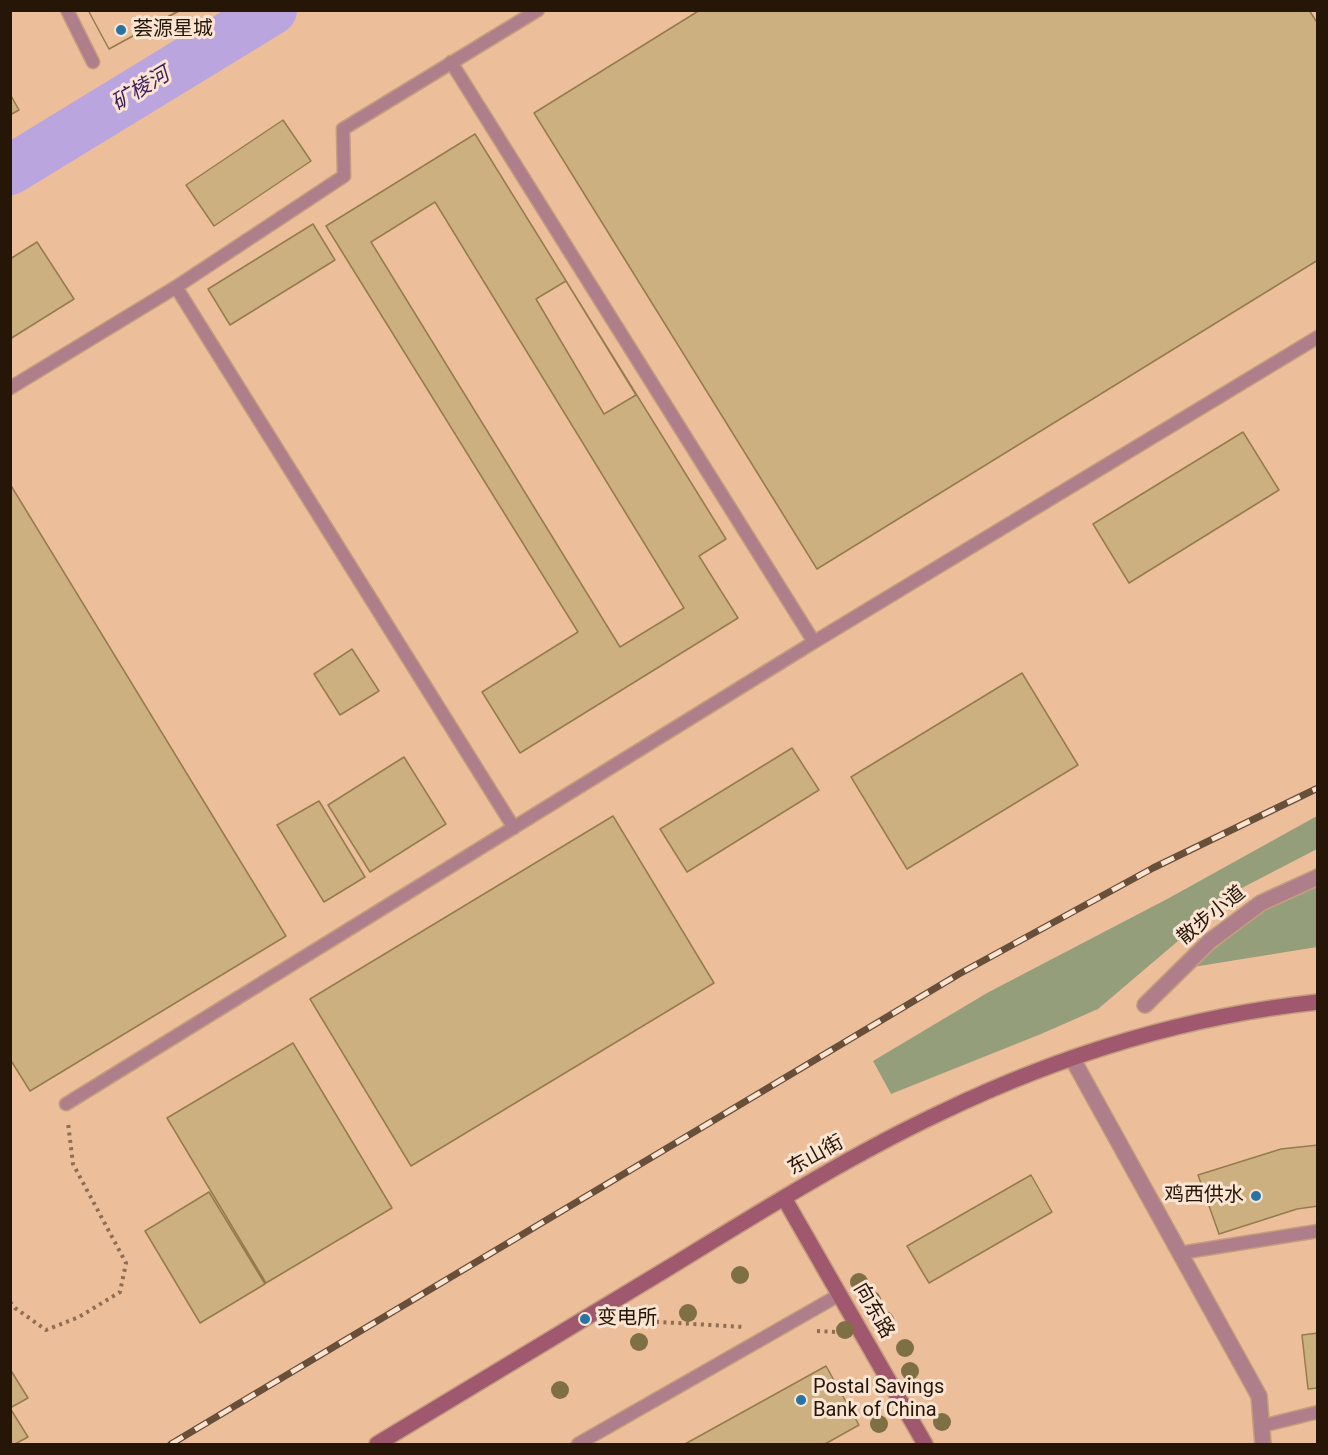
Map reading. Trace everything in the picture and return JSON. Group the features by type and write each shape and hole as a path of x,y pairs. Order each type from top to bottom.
{"main road":[{"name":"东山街","path":"377,1444 784,1198 940,1113 1072,1058 1173,1028 1277,1007 1317,1002"},
{"name":"向东路","path":"784,1198 925,1444"}],"street":[{"name":"散步小道","path":"1145,1005 1210,941 1261,903 1317,877"},
{"path":"1072,1058 1259,1396 1263,1444"}],"lane":[{"path":"67,10 93,62"},
{"path":"10,388 176,287 344,176 343,129 538,10"},
{"path":"451,62 813,642"},
{"path":"176,287 514,828"},
{"path":"66,1104 813,642 1317,338"},
{"path":"1180,1253 1317,1231"},
{"path":"578,1444 839,1294"},
{"path":"1262,1426 1317,1412"}],"path":[{"path":"10,1302 46,1330 79,1317 120,1292 126,1263 73,1164 66,1104"},
{"path":"585,1318 747,1327"},
{"path":"815,1331 837,1332"}],"green space":[{"path":"1317,816 1317,849 1238,890 1098,1009 891,1094 873,1061 987,993 1169,898"},
{"path":"1317,868 1317,947 1193,967 1305,874"}],"building":[{"name":"荟源星城","path":"88,10 180,10 109,49"},
{"name":"荟源星城","path":"88,10 179,10 179,11 109,49"},
{"path":"700,10 1309,10 1318,24 1318,260 817,569 534,113"},
{"path":"10,94 19,110 10,115"},
{"path":"283,120 311,161 214,226 186,185"},
{"path":"475,134 726,539 699,556 738,618 520,753 482,692 578,632 326,226"},
{"path":"435,202 684,608 620,647 371,242"},
{"path":"313,224 335,260 230,325 208,289"},
{"path":"37,242 74,299 10,339 10,259"},
{"path":"566,281 636,395 604,414 536,299"},
{"path":"1243,432 1279,490 1129,583 1093,524"},
{"path":"10,484 286,936 30,1091 10,1059"},
{"path":"352,649 379,691 340,715 314,674"},
{"path":"1022,673 1078,765 907,869 851,777"},
{"path":"792,748 819,790 687,872 660,829"},
{"path":"404,757 446,824 370,872 328,805"},
{"path":"319,801 365,877 324,902 277,825"},
{"path":"613,816 714,983 411,1166 310,999"},
{"path":"293,1043 392,1208 266,1283 167,1118"},
{"path":"1318,1145 1318,1206 1297,1209 1219,1234 1198,1175 1281,1149"},
{"path":"1031,1175 1052,1212 929,1283 907,1246"},
{"path":"209,1192 265,1284 200,1323 145,1231"},
{"path":"1318,1333 1318,1388 1308,1389 1302,1335"},
{"path":"826,1366 859,1425 825,1444 685,1444"},
{"path":"10,1369 28,1398 10,1408"},
{"path":"10,1408 28,1437 15,1444 10,1444"}],"waterway":[{"name":"矿棱河","path":"10,170 272,10"}],"railway":[{"path":"171,1444 959,974 1153,868 1318,788"}],"place":[{"name":"荟源星城","path":"121,30"},
{"name":"鸡西供水","path":"1256,1196"},
{"name":"变电所","path":"585,1319"},
{"name":"Postal Savings Bank of China","path":"801,1400"}]}
